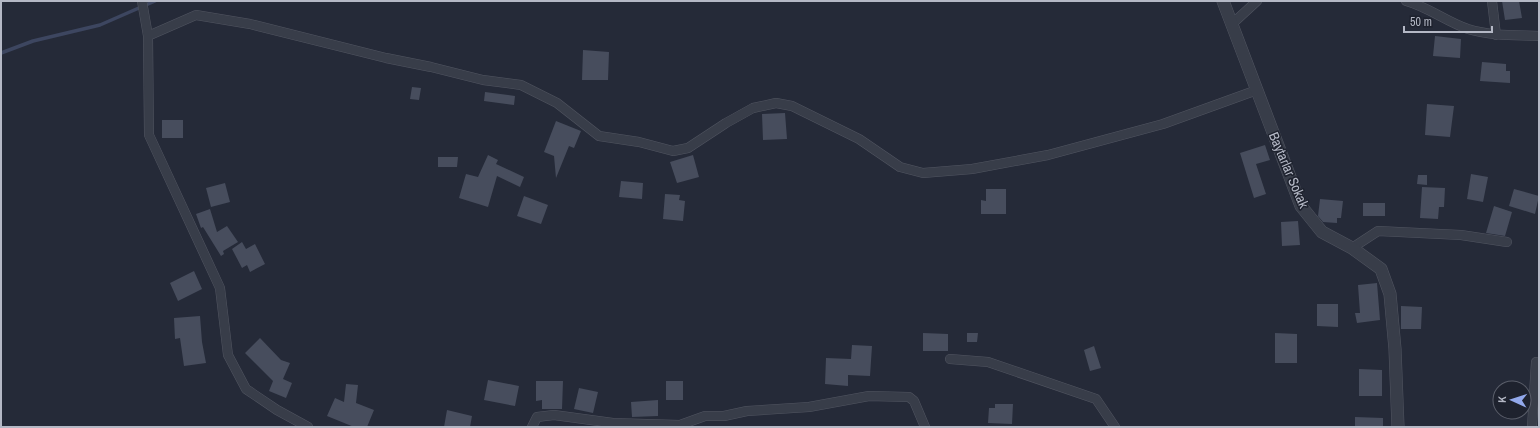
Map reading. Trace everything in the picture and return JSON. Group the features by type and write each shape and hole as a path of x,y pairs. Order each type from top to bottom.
{"street":[{"path":"142,1 148,36 149,135 220,288 228,355 246,389 277,410 308,427"},
{"name":"Baytarlar Sokak","path":"1223,1 1301,206 1322,232 1352,248 1381,269 1390,294 1395,349 1398,427"},
{"path":"1232,24 1257,1"},
{"path":"1406,1 1417,4 1468,29 1496,35 1539,36"},
{"path":"1492,1 1496,35"},
{"path":"148,36 196,15 250,24 482,80 521,85 557,103 599,136 639,142 673,151 688,148 726,122 753,108 776,103 792,106 853,136 900,167 923,172 972,169 1048,155 1163,124 1257,90"},
{"path":"1352,248 1378,232 1461,234 1507,242"},
{"path":"950,359 988,362 1096,399 1115,427"},
{"path":"1532,427 1536,362"},
{"path":"532,427 537,417 554,415 614,423 680,425 705,416 724,416 747,411 809,407 869,396 909,397 914,401 925,427"}],"building":[{"path":"1502,1 1519,1 1522,18 1505,20"},
{"path":"1435,36 1461,39 1460,58 1433,56"},
{"path":"583,50 609,52 608,80 582,80"},
{"path":"1482,62 1506,64 1506,71 1510,71 1510,83 1480,81"},
{"path":"412,87 421,88 419,100 410,99"},
{"path":"485,92 515,96 514,105 484,101"},
{"path":"1427,104 1454,106 1450,137 1425,135"},
{"path":"785,113 787,139 763,140 762,114"},
{"path":"162,120 183,120 183,138 162,138"},
{"path":"556,121 581,131 574,148 569,146 556,178 554,156 544,152"},
{"path":"1265,145 1270,160 1256,164 1266,194 1254,198 1240,153"},
{"path":"488,155 498,160 496,164 524,177 520,187 497,176 488,207 459,198 466,174 478,177"},
{"path":"693,155 699,177 677,183 670,162"},
{"path":"438,157 458,157 457,167 438,167"},
{"path":"1471,174 1488,177 1483,202 1467,199"},
{"path":"1418,175 1427,175 1427,185 1417,184"},
{"path":"621,181 643,183 642,199 619,197"},
{"path":"225,183 230,202 211,207 206,188"},
{"path":"1422,187 1445,188 1444,207 1439,207 1438,219 1420,218"},
{"path":"986,189 1006,189 1006,214 981,214 981,200 986,201"},
{"path":"1514,189 1539,196 1535,214 1509,206"},
{"path":"665,194 680,195 679,200 685,201 683,221 663,219"},
{"path":"524,196 548,205 541,224 517,216"},
{"path":"1320,199 1343,201 1341,218 1337,218 1337,223 1323,222 1318,216"},
{"path":"1363,203 1385,203 1385,216 1363,216"},
{"path":"1494,206 1512,212 1505,236 1486,233"},
{"path":"210,209 217,232 227,226 238,242 223,251 224,254 221,256 203,227 201,228 196,214"},
{"path":"1298,221 1300,245 1282,246 1281,222"},
{"path":"242,242 246,249 255,244 265,264 250,272 247,265 242,268 232,249"},
{"path":"194,271 202,289 178,301 170,283"},
{"path":"1377,283 1380,320 1357,323 1355,313 1360,313 1358,285"},
{"path":"1317,304 1338,304 1338,327 1317,326"},
{"path":"1401,306 1422,307 1421,329 1401,329"},
{"path":"200,316 202,342 206,363 184,366 180,338 175,339 174,318"},
{"path":"923,333 948,334 948,351 923,351"},
{"path":"967,333 978,333 977,342 967,342"},
{"path":"1275,333 1297,334 1297,363 1275,363"},
{"path":"260,338 281,360 290,363 283,379 292,383 286,398 269,391 273,381 245,353"},
{"path":"852,345 872,346 870,376 848,375 848,386 825,384 826,358 851,359"},
{"path":"1094,346 1101,368 1090,371 1084,350"},
{"path":"1359,369 1382,370 1382,396 1359,396"},
{"path":"488,380 519,386 515,406 484,400"},
{"path":"536,381 563,381 562,409 542,409 542,400 536,401"},
{"path":"666,381 683,381 683,400 666,400"},
{"path":"346,384 358,385 356,403 374,410 367,427 354,427 327,416 335,398 344,402"},
{"path":"579,388 598,392 593,413 574,409"},
{"path":"658,400 658,416 632,417 631,402"},
{"path":"995,404 1013,404 1012,424 988,423 989,408 995,408"},
{"path":"447,410 472,416 470,427 444,427"},
{"path":"1355,417 1383,418 1383,427 1355,427"}],"waterway":[{"path":"1,53 33,41 100,25 155,1"}]}
